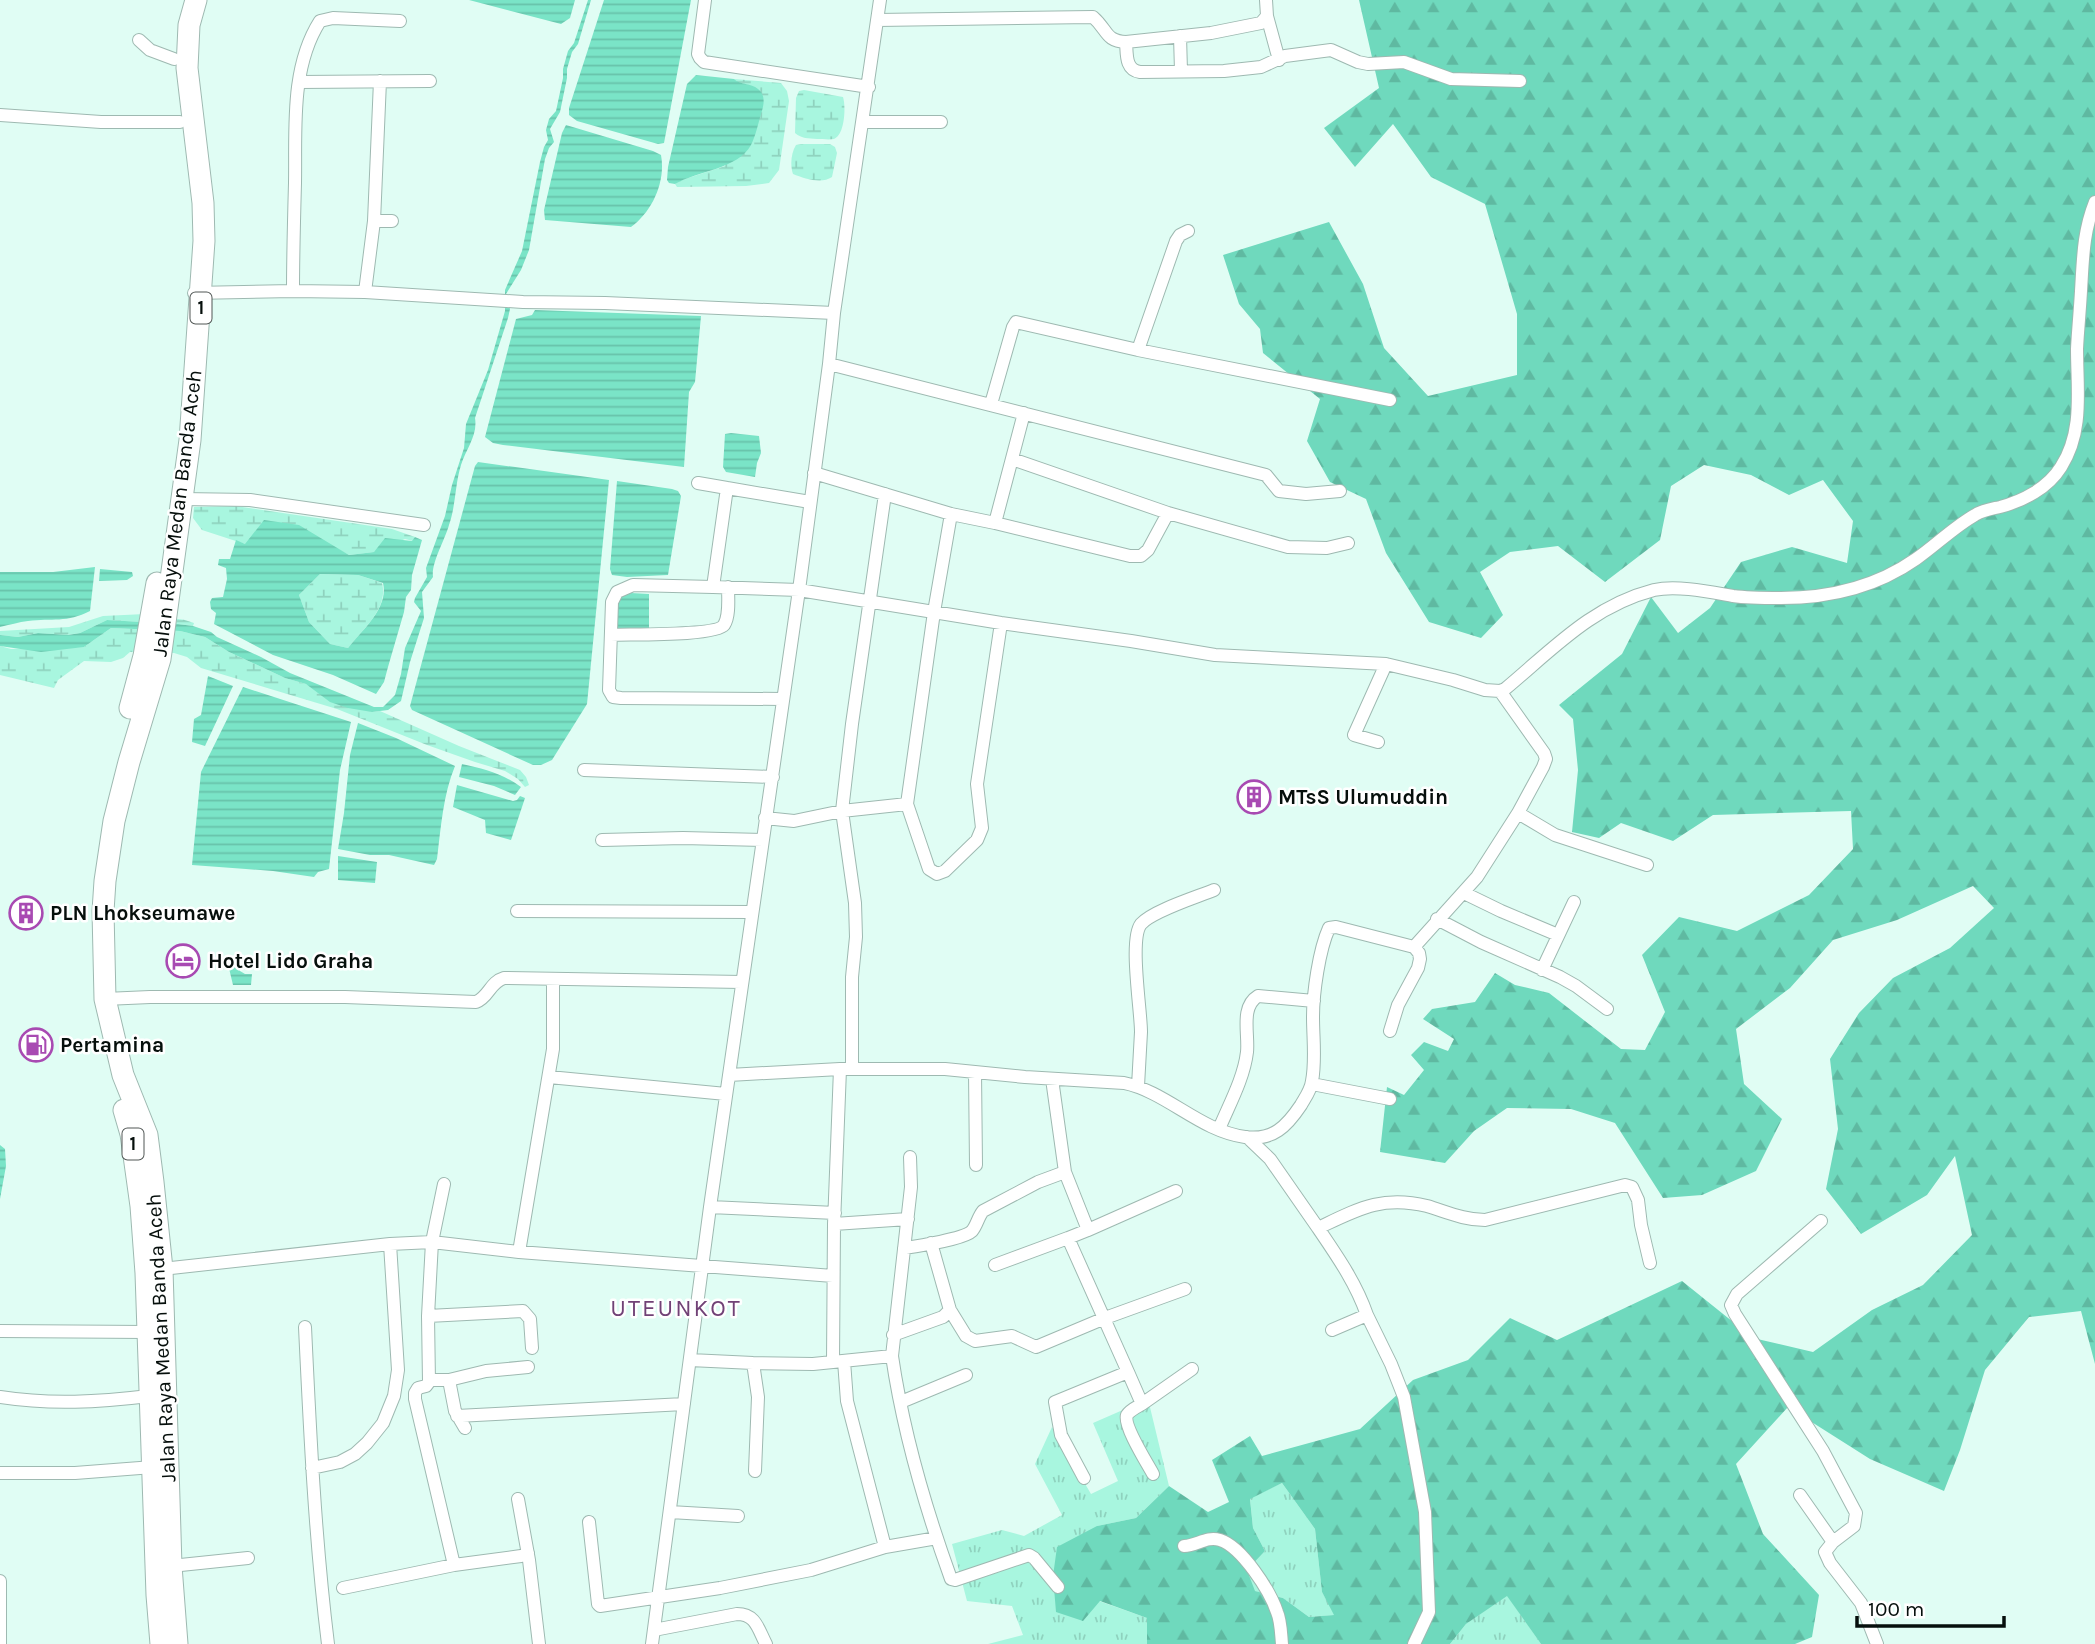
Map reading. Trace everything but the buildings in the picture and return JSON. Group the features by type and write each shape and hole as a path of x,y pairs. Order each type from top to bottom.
{"highway":[{"name":"Jalan Raya Medan Banda Aceh","path":"177,1644 171,1566 162,1269 146,1135 123,1075 105,999 104,881 123,760 152,658 182,499 190,440 196,293 174,59 182,0"},
{"name":"Jalan Raya Medan Banda Aceh","path":"160,611 182,401 204,241 203,203 187,68 189,24 196,0"},
{"name":"Jalan Raya Medan Banda Aceh","path":"123,760 104,804 94,865 90,942 92,996 111,1075 128,1119 142,1219 161,1644"}],"street":[{"path":"705,0 698,54 704,62 869,87"},
{"path":"652,1644 710,1207 751,912 773,777 830,364 834,313 880,0"},
{"path":"1266,0 1266,16 1279,60"},
{"path":"877,20 1093,17 1109,38 1126,42 1261,23 1266,16"},
{"path":"293,291 296,134 299,82 306,46 320,21 333,18 400,21"},
{"path":"1180,36 1181,71"},
{"path":"139,40 150,50 174,59"},
{"path":"1126,42 1129,65 1135,71 1224,71 1261,67 1285,56 1331,50 1349,60 1368,64 1404,62 1451,79 1520,80"},
{"path":"365,292 374,221 380,81"},
{"path":"299,82 430,81"},
{"path":"0,115 101,122 180,122"},
{"path":"864,122 941,122"},
{"path":"783,699 613,696 609,690 612,602 617,592 633,586 799,590 1215,655 1386,664 1485,690 1500,691 1506,689 1584,622 1632,597 1658,589 1693,590 1736,596 1818,597 1849,591 1877,581 1913,561 1967,519 1982,511 2020,501 2051,479 2062,467 2077,426 2077,348 2084,237 2095,202"},
{"path":"374,221 392,221"},
{"path":"1138,350 1177,241 1180,235 1188,231"},
{"path":"196,293 365,292 523,302 834,313"},
{"path":"991,404 1016,322 1138,350 1390,400"},
{"path":"830,364 1266,475 1279,491 1306,494 1340,491"},
{"path":"995,523 1024,413"},
{"path":"1012,459 1168,513 1288,548 1327,548 1348,543"},
{"path":"814,473 951,514 1129,556 1141,556 1148,550 1168,513"},
{"path":"698,483 810,502"},
{"path":"713,587 727,488"},
{"path":"885,494 842,811 855,903 856,937 834,1219 833,1276 839,1361 885,1546"},
{"path":"182,499 250,500 424,525"},
{"path":"951,514 934,612 907,804 929,869 937,874 945,871 979,836 983,822 977,784 1001,623"},
{"path":"611,635 696,632 723,627 727,620 729,587"},
{"path":"1378,742 1354,735 1386,664"},
{"path":"1414,947 1477,877 1518,813 1546,759 1500,691"},
{"path":"584,770 773,777"},
{"path":"765,818 794,821 842,811 907,804"},
{"path":"1518,813 1555,835 1647,865"},
{"path":"601,840 763,840"},
{"path":"1138,1086 1141,1029 1137,932 1141,925 1156,913 1214,890"},
{"path":"1464,893 1558,935"},
{"path":"1542,970 1574,902"},
{"path":"517,911 751,912"},
{"path":"1437,919 1576,986 1607,1009"},
{"path":"730,1075 846,1069 946,1069 1124,1083 1138,1086 1219,1129 1247,1137 1270,1135 1285,1126 1305,1099 1312,1084 1314,1001 1328,928 1336,927 1414,947 1419,953 1418,968 1398,1005 1390,1031"},
{"path":"519,1252 549,1077 553,1040 553,979"},
{"path":"105,999 345,997 476,1002 482,1000 498,980 742,982"},
{"path":"1219,1129 1246,1059 1250,1002 1258,996 1314,1001"},
{"path":"975,1072 976,1165"},
{"path":"549,1077 726,1094"},
{"path":"1052,1079 1065,1172 1087,1230"},
{"path":"1312,1084 1390,1099"},
{"path":"1247,1137 1270,1159 1355,1285 1404,1397 1425,1512 1429,1612 1414,1644"},
{"path":"910,1157 911,1186 892,1356 907,1432 950,1577 954,1580 1029,1555 1058,1587"},
{"path":"904,1248 965,1235 974,1229 983,1210 1038,1182 1065,1172"},
{"path":"444,1184 432,1242 428,1315 430,1380 426,1386 416,1391 415,1399 454,1565"},
{"path":"1318,1228 1371,1204 1404,1202 1441,1210 1465,1219 1485,1220 1625,1185 1632,1186 1639,1200 1641,1225 1650,1263"},
{"path":"995,1265 1068,1238 1176,1191"},
{"path":"710,1207 834,1219 908,1219"},
{"path":"1821,1221 1737,1294 1731,1305 1823,1451 1856,1513 1854,1526 1833,1542 1825,1552 1830,1563 1861,1603 1876,1643"},
{"path":"1068,1238 1142,1404"},
{"path":"162,1269 390,1244 432,1242 519,1252 833,1276"},
{"path":"931,1243 950,1310 966,1336 975,1341 1012,1336 1036,1347 1185,1289"},
{"path":"312,1468 340,1462 355,1454 383,1423 394,1396 398,1370 390,1244"},
{"path":"893,1335 943,1317 950,1310"},
{"path":"428,1315 523,1311 530,1319 533,1348"},
{"path":"1332,1330 1367,1315"},
{"path":"305,1327 312,1468 328,1644"},
{"path":"0,1331 146,1332"},
{"path":"690,1360 813,1364 892,1356"},
{"path":"753,1363 758,1397 755,1471"},
{"path":"430,1380 449,1380 486,1371 528,1367"},
{"path":"1153,1474 1128,1427 1126,1417 1192,1369"},
{"path":"1084,1478 1062,1435 1055,1402 1128,1372"},
{"path":"901,1402 966,1375"},
{"path":"449,1380 457,1416 465,1427"},
{"path":"0,1397 62,1403 149,1396"},
{"path":"457,1416 684,1404"},
{"path":"0,1474 75,1473 153,1467"},
{"path":"1800,1495 1833,1542"},
{"path":"518,1499 528,1553 539,1644"},
{"path":"670,1511 738,1516"},
{"path":"589,1522 598,1604 604,1606 720,1588 811,1570 885,1546 937,1538"},
{"path":"1184,1546 1191,1546 1206,1539 1220,1540 1233,1547 1262,1581 1278,1612 1282,1644"},
{"path":"343,1588 528,1553"},
{"path":"171,1566 248,1558"},
{"path":"0,1581 0,1644"},
{"path":"654,1630 746,1614 753,1619 766,1644"}],"green space":[{"path":"1359,0 2095,0 2095,1364 2081,1311 2029,1317 1985,1370 1944,1491 1870,1459 1788,1407 1736,1464 1763,1534 1819,1595 1812,1637 1795,1644 1541,1644 1507,1596 1466,1624 1450,1644 1147,1644 1147,1618 1100,1601 1083,1621 1056,1612 1053,1576 1057,1547 1097,1526 1136,1518 1169,1486 1208,1512 1229,1502 1212,1460 1250,1436 1262,1456 1360,1429 1413,1380 1468,1360 1510,1318 1557,1340 1682,1281 1753,1338 1813,1352 1872,1310 1923,1285 1972,1235 1955,1156 1927,1195 1861,1234 1826,1189 1838,1129 1830,1059 1859,1013 1893,978 1950,948 1994,908 1973,886 1897,920 1833,940 1790,988 1736,1029 1744,1084 1782,1119 1756,1171 1702,1195 1663,1198 1615,1123 1571,1109 1507,1108 1474,1131 1445,1163 1380,1152 1387,1087 1404,1095 1424,1070 1411,1055 1424,1042 1448,1051 1454,1039 1423,1019 1432,1009 1475,1002 1495,973 1515,985 1549,993 1621,1049 1645,1050 1665,1012 1642,955 1679,917 1737,931 1809,895 1853,849 1851,811 1713,815 1673,841 1621,823 1599,838 1572,832 1578,770 1573,719 1559,705 1622,654 1651,597 1678,633 1710,608 1741,562 1792,547 1847,563 1853,521 1823,480 1789,495 1751,475 1704,465 1671,486 1660,540 1605,582 1558,546 1510,552 1480,572 1503,615 1481,638 1429,622 1386,553 1366,499 1330,482 1307,441 1320,399 1263,353 1260,329 1239,304 1223,255 1329,222 1363,284 1384,348 1428,396 1517,375 1517,314 1485,204 1431,177 1393,124 1355,167 1324,128 1379,88","holes":["1282,1483 1315,1529 1322,1592 1334,1615 1309,1617 1283,1598 1255,1591 1247,1570 1265,1551 1253,1528 1250,1499"]},
{"path":"734,79 781,83 787,91 789,101 779,170 769,183 677,187 675,184 679,181 725,166 748,85"},
{"path":"799,91 843,97 842,126 834,139 805,138 795,133 796,98"},
{"path":"830,144 835,147 837,153 832,177 818,180 793,174 793,152 796,145"},
{"path":"235,506 392,529 415,537 413,541 405,539 374,552 349,555 326,543 245,544 202,530 193,518 194,507"},
{"path":"320,574 358,575 382,583 382,601 378,610 348,648 330,644 309,622 299,595"},
{"path":"145,614 194,623 193,626 107,620 80,633 67,635 0,635 0,631 69,627 103,616"},
{"path":"111,628 180,631 205,637 229,652 285,678 372,712 380,711 520,770 529,785 525,787 505,771 427,745 337,709 201,668 187,657 174,653 130,652 111,662 84,661 58,680 54,688 0,675 0,646 11,649 84,647"},
{"path":"1148,1399 1169,1486 1136,1518 1097,1526 1083,1620 1099,1601 1147,1618 1147,1644 988,1644 1023,1635 1012,1606 967,1601 952,1544 1002,1530 1024,1536 1062,1515 1035,1464 1052,1427 1091,1494 1118,1481 1093,1423"},
{"path":"1282,1483 1315,1529 1322,1592 1335,1615 1309,1617 1283,1598 1254,1591 1247,1570 1265,1551 1253,1528 1250,1498"},
{"path":"1507,1595 1541,1644 1450,1644 1466,1624"}],"shaded area":[{"path":"469,0 575,0 570,18 561,24"},
{"path":"588,0 591,0 578,44 572,52 567,69 560,112 550,129 554,142 545,159 529,250 521,270 506,294 510,309 508,318 475,418 473,436 461,465 451,517 436,558 433,577 422,592 424,618 401,701 388,710 372,712 348,708 330,702 306,684 285,678 229,652 205,637 180,631 111,628 84,647 41,652 0,646 0,635 68,635 80,633 107,620 178,624 211,632 290,673 374,707 383,707 395,695 405,648 421,611 414,602 415,598 427,577 426,568 445,516 464,448 466,424 488,370 505,311 505,290 522,251 540,162 548,140 546,130 549,119 556,111 568,51 574,43"},
{"path":"604,0 691,0 664,143 658,144 577,121 569,115"},
{"path":"696,75 734,79 755,87 761,91 763,97 762,111 756,133 745,153 727,164 675,184 669,183 668,167 687,84"},
{"path":"566,125 661,155 661,176 656,196 639,221 631,227 545,220 544,210"},
{"path":"535,310 701,316 695,382 689,392 684,467 503,445 493,443 485,437 516,319 532,315"},
{"path":"725,434 759,436 761,453 755,477 726,472 723,467"},
{"path":"478,462 609,480 587,704 552,760 541,765 533,765 412,710 410,706"},
{"path":"617,481 672,489 678,491 681,496 668,575 612,575 610,569"},
{"path":"264,520 299,525 349,555 374,552 385,538 412,541 415,537 422,540 412,575 411,590 406,597 384,682 376,694 333,675 273,655 214,624 216,613 211,609 210,602 212,598 223,597 227,579 226,568 218,565 219,559 230,559 236,540 245,544","holes":["320,574 358,575 383,583 382,601 373,618 348,648 330,644 309,622 299,595"]},
{"path":"95,567 90,611 67,619 28,621 0,627 0,572 53,572"},
{"path":"100,569 132,572 133,576 127,580 99,581"},
{"path":"631,593 649,594 649,629 617,629 618,604 621,597"},
{"path":"208,676 233,686 205,746 192,742 194,719 201,715"},
{"path":"243,687 351,722 340,770 329,869 318,872 314,877 192,865 201,772"},
{"path":"358,723 455,766 445,800 434,865 389,855 370,855 338,849 350,755"},
{"path":"462,764 500,775 521,787 515,795 494,786 459,777"},
{"path":"457,785 513,801 520,796 525,798 511,840 486,833 485,820 453,807"},
{"path":"338,856 377,862 375,883 338,880"},
{"path":"237,959 240,971 252,974 251,985 233,985 227,960"},
{"path":"0,1145 5,1149 6,1166 0,1199"}],"place":[{"name":"MTsS Ulumuddin","path":"1254,797"},
{"name":"PLN Lhokseumawe","path":"26,913"},
{"name":"Hotel Lido Graha","path":"183,961"},
{"name":"Pertamina","path":"36,1045"}],"district":[{"name":"UTEUNKOT","path":"676,1308"}]}
